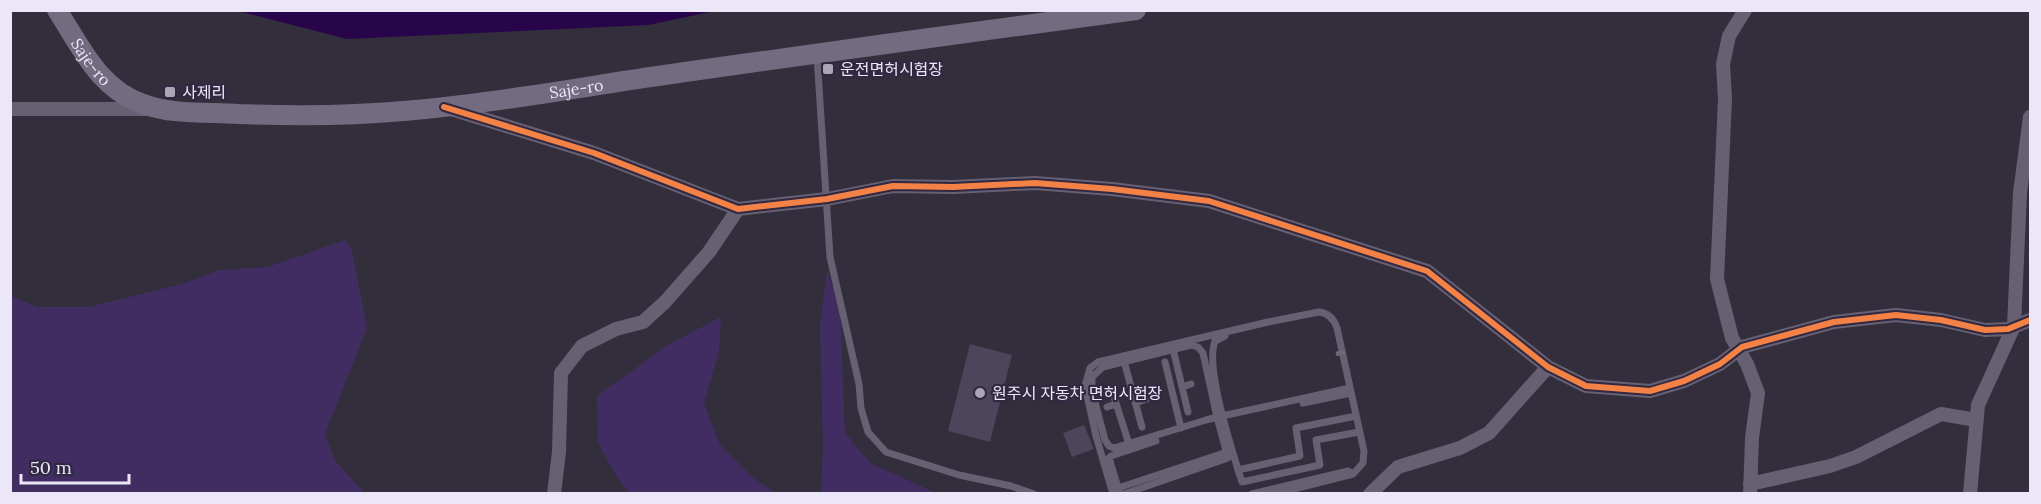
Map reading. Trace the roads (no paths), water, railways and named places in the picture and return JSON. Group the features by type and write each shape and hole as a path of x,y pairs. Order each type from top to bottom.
{"street":[{"name":"Saje-ro","path":"57,10 102,79 120,93 145,105 160,109 314,115 444,107 1136,10"},
{"path":"1745,10 1729,36 1723,64 1725,99 1717,279 1732,339 1747,364 1758,393 1752,438 1750,489 1856,457 1941,414 1976,420"},
{"path":"444,107 594,153 738,209 827,199 893,186 953,187 1035,183 1112,189 1209,201 1427,271 1548,367 1586,386 1650,391 1684,381 1720,364 1738,350 1834,322 1896,315 1941,320 1985,330 2008,329 2031,320"},
{"path":"10,109 160,109"},
{"path":"1970,494 1978,405 2014,326 2020,192 2031,117"},
{"path":"554,494 559,452 561,373 582,346 616,329 643,321 666,302 709,252 738,209"},
{"path":"1370,494 1398,467 1460,448 1489,433 1527,394 1548,367"}],"lane":[{"path":"817,54 830,256 868,432 886,452 959,475 1011,486 1034,494"},
{"path":"1117,492 1096,436 1085,386 1090,368 1098,362 1268,322 1323,313 1330,316 1335,323 1349,391"},
{"path":"1274,494 1353,474 1360,468 1364,458 1356,416 1334,330 1326,316 1317,316 1218,338 1213,344 1212,360 1220,418 1242,482 1320,465 1316,440 1359,432"},
{"path":"1117,492 1227,452 1220,418 1203,353 1198,346 1191,345 1100,369 1092,377 1091,385 1107,444 1114,448 1220,418 1349,391"},
{"path":"1173,350 1188,412"},
{"path":"1124,361 1142,427"},
{"path":"1165,362 1165,379 1181,428"},
{"path":"1182,387 1191,384"},
{"path":"1113,394 1129,444"},
{"path":"1135,403 1147,399"},
{"path":"1107,408 1116,404"},
{"path":"1238,470 1300,456 1296,428 1356,416"},
{"path":"1117,492 1109,458 1111,456 1220,418"},
{"path":"1252,494 1348,471 1353,474"}],"railway":[{"path":"1336,354 1345,352"}],"place":[{"name":"운전면허시험장","path":"828,69"},
{"name":"사제리","path":"170,92"},
{"name":"원주시 자동차 면허시험장","path":"980,393"}]}
